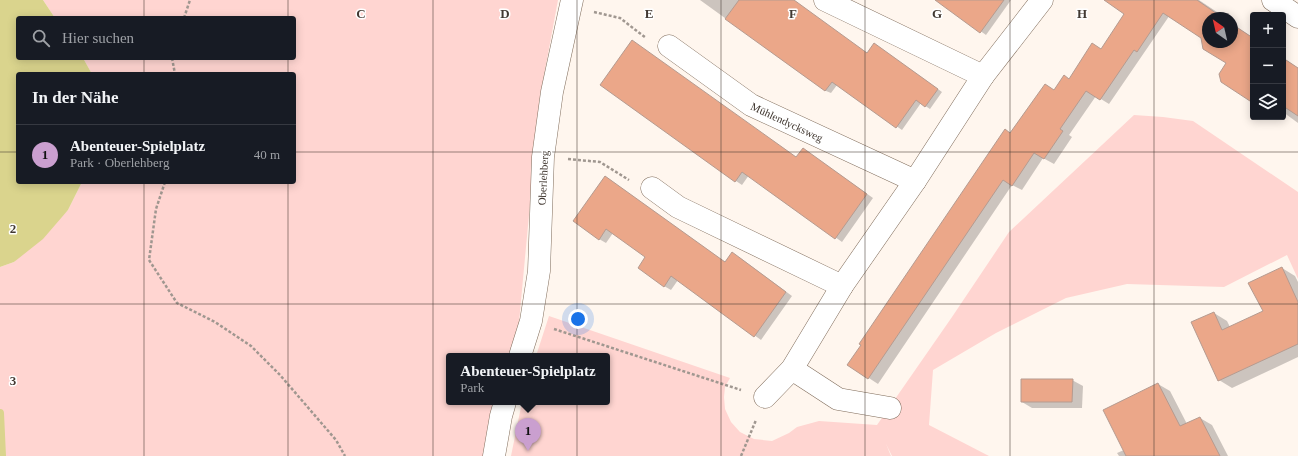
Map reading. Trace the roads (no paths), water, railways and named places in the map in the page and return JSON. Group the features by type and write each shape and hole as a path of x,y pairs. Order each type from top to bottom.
{"street":[{"path":"825,0 983,76"},
{"path":"765,397 792,369 842,286 915,181 983,76 1042,0"},
{"path":"1273,0 1298,17"},
{"name":"Oberlehberg","path":"521,353 531,321 539,271 543,157 552,92 571,4"},
{"name":"Mühlendycksweg","path":"669,46 751,105 915,181"},
{"path":"652,188 678,207 842,286"},
{"path":"792,369 838,399 890,408"},
{"path":"494,456 504,405"}],"waterway":[{"path":"0,413 2,456"}],"place":[{"name":"Abenteuer-Spielplatz","path":"528,451"}]}
